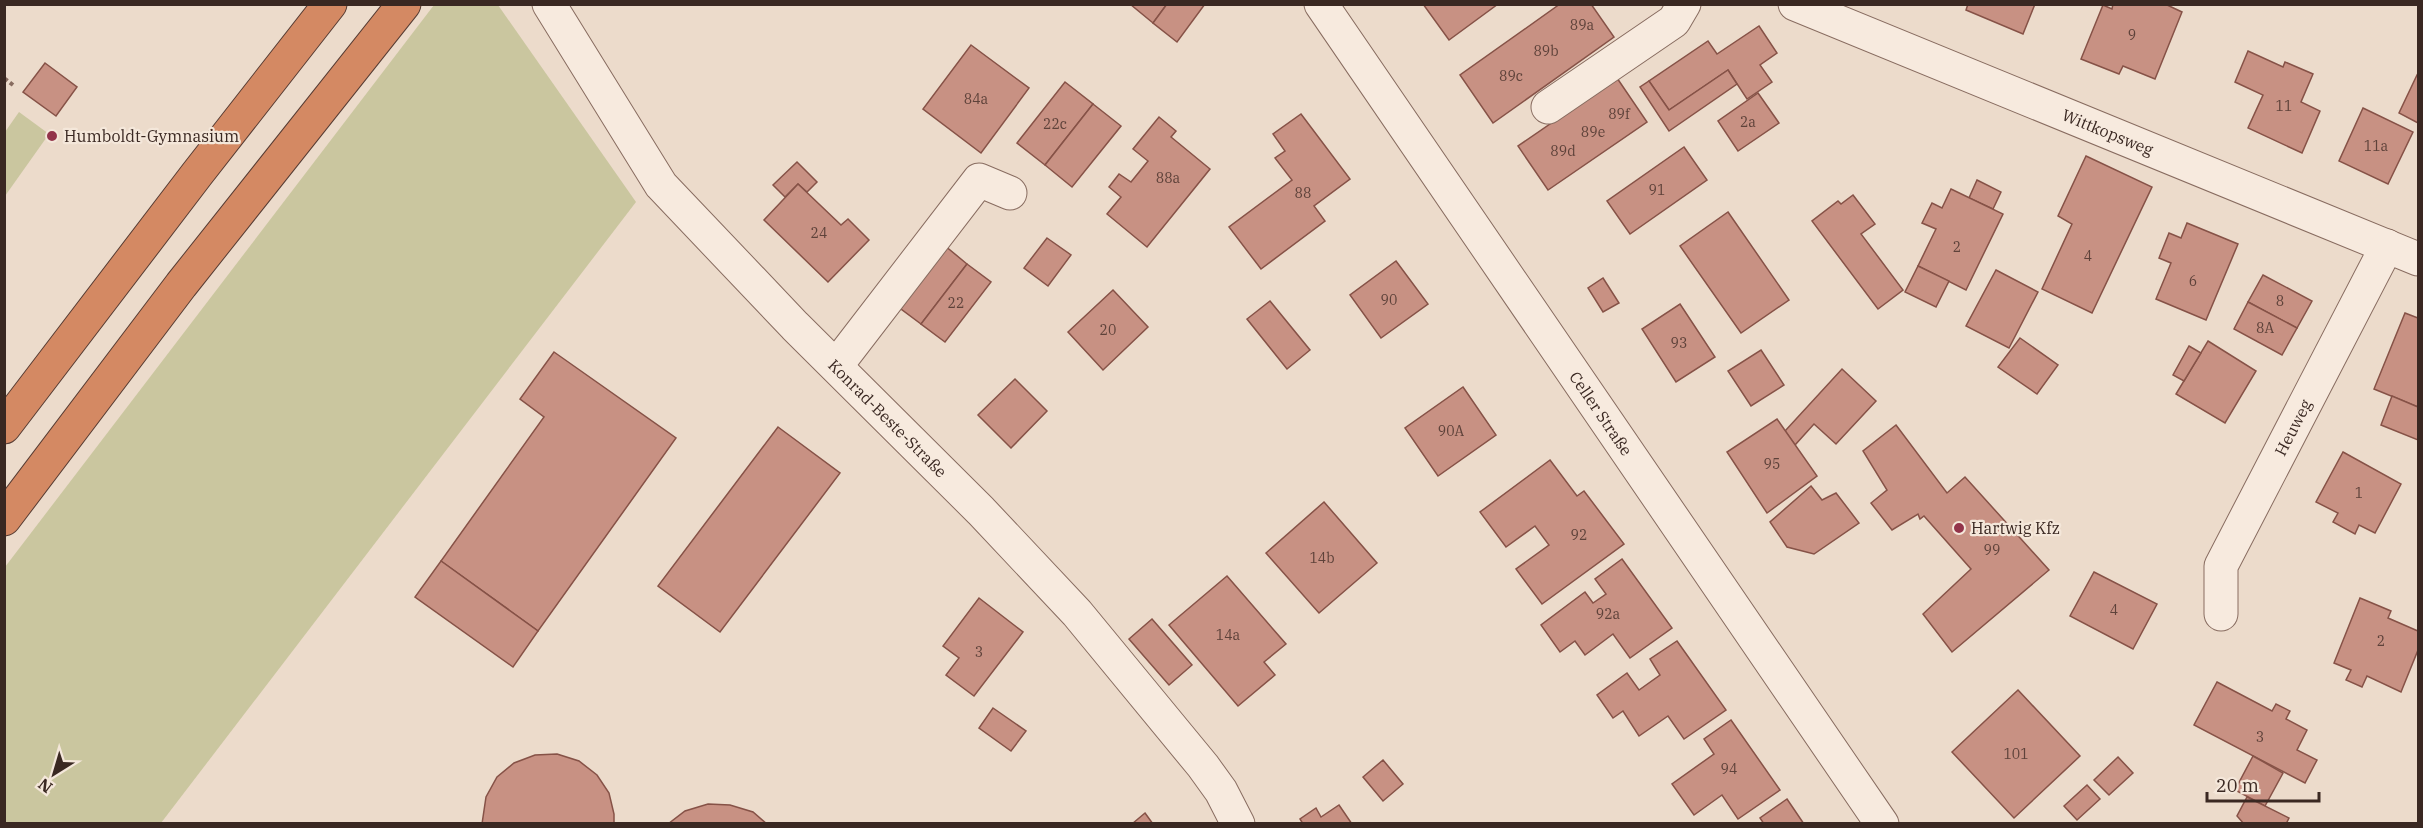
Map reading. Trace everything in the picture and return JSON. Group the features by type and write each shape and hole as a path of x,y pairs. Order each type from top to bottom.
{"highway":[{"path":"4,427 330,4"},
{"path":"4,519 181,285 395,14"}],"street":[{"name":"Konrad-Beste-Straße","path":"549,4 661,185 836,366 981,510 1077,613 1203,766 1221,791 1238,824"},
{"name":"Celler Straße","path":"1321,4 1882,824"},
{"path":"1548,107 1674,21 1684,4"},
{"name":"Wittkopsweg","path":"1795,4 2418,259"},
{"path":"836,366 979,180 1010,193"},
{"name":"Heuweg","path":"2221,614 2221,566 2387,246"}],"path":[{"path":"4,78 13,85"}],"shaded area":[{"path":"434,5 498,5 636,202 161,823 5,823 5,567"},
{"path":"19,112 49,134 5,196 5,132"}],"building":[{"path":"1130,4 1167,4 1153,23"},
{"path":"1167,4 1205,4 1177,42 1153,23"},
{"path":"1423,4 1498,4 1449,40"},
{"path":"1560,4 1591,4 1614,37 1493,123 1460,75"},
{"path":"1968,4 2035,4 2023,34 1966,10"},
{"path":"2113,4 2165,4 2182,12 2155,79 2123,66 2119,74 2081,59 2103,5 2112,9"},
{"path":"1759,26 1777,53 1760,65 1772,82 1747,99 1728,70 1669,110 1649,81 1708,41 1717,54"},
{"path":"971,45 1029,88 981,153 923,109"},
{"path":"2248,51 2283,67 2285,62 2313,74 2301,102 2320,111 2302,153 2248,128 2263,95 2235,82"},
{"path":"45,63 77,87 56,116 23,92"},
{"path":"1728,70 1737,84 1669,131 1640,87 1649,81 1669,110"},
{"path":"2418,76 2418,123 2399,113"},
{"path":"1617,78 1647,122 1548,190 1518,146"},
{"path":"1065,82 1093,104 1045,165 1017,143"},
{"path":"1758,93 1779,123 1738,151 1718,121"},
{"path":"1093,104 1121,126 1072,187 1045,165"},
{"path":"2363,108 2413,132 2388,184 2339,161"},
{"path":"1301,114 1350,179 1314,206 1325,221 1261,269 1229,227 1292,180 1275,158 1285,151 1273,134"},
{"path":"1159,117 1176,131 1171,137 1210,169 1147,247 1107,214 1121,197 1109,187 1119,174 1131,182 1148,161 1133,149"},
{"path":"1684,147 1707,180 1630,234 1607,201"},
{"path":"2086,156 2152,187 2092,313 2042,289 2072,224 2058,216"},
{"path":"797,162 817,182 807,192 798,184 785,197 773,185"},
{"path":"1977,180 2001,192 1993,209 1969,198"},
{"path":"798,184 841,225 848,219 869,240 828,282 764,220"},
{"path":"1951,189 2003,214 1966,290 1918,266 1936,229 1922,223 1932,203 1942,208"},
{"path":"1853,195 1875,224 1861,234 1903,290 1878,309 1812,221 1838,201 1841,204"},
{"path":"1728,212 1789,300 1741,333 1680,246"},
{"path":"2187,223 2238,244 2206,320 2156,299 2171,263 2159,258 2169,233 2181,238"},
{"path":"1047,238 1071,255 1048,286 1024,268"},
{"path":"944,245 967,264 921,324 897,306"},
{"path":"1396,261 1428,304 1381,338 1350,295"},
{"path":"967,264 991,282 945,342 921,324"},
{"path":"1918,266 1949,281 1936,307 1905,292"},
{"path":"1996,270 2038,292 2009,348 1966,326"},
{"path":"2263,275 2312,301 2297,328 2248,302"},
{"path":"1603,278 1619,303 1603,312 1588,288"},
{"path":"1113,290 1148,327 1103,370 1068,332"},
{"path":"1270,301 1310,350 1287,369 1247,319"},
{"path":"2248,302 2297,328 2282,355 2234,329"},
{"path":"1680,304 1715,357 1676,382 1642,329"},
{"path":"2405,313 2418,318 2418,407 2374,389"},
{"path":"2020,338 2058,365 2037,394 1998,367"},
{"path":"2208,341 2256,371 2225,423 2176,394"},
{"path":"2189,346 2201,353 2184,381 2173,375"},
{"path":"1761,350 1784,385 1751,406 1728,371"},
{"path":"554,352 676,438 538,631 441,561 544,417 520,399"},
{"path":"1842,369 1876,401 1836,444 1814,424 1795,445 1785,431"},
{"path":"1015,379 1047,411 1011,448 978,415"},
{"path":"1463,387 1496,435 1438,476 1405,428"},
{"path":"2392,396 2418,407 2418,440 2381,425"},
{"path":"1777,419 1817,476 1767,513 1727,452"},
{"path":"1896,425 1947,493 1965,477 2049,570 1952,652 1923,614 1971,569 1924,516 1920,519 1918,514 1892,530 1871,503 1887,490 1863,451"},
{"path":"778,427 840,473 720,632 658,586"},
{"path":"2343,452 2401,484 2375,533 2359,525 2355,534 2333,522 2338,513 2316,502"},
{"path":"1550,460 1577,496 1584,491 1624,544 1542,604 1516,569 1549,545 1535,526 1506,547 1480,512"},
{"path":"1811,486 1822,500 1836,493 1859,523 1814,554 1787,547 1770,522"},
{"path":"1324,502 1377,563 1319,613 1266,553"},
{"path":"1622,559 1672,628 1630,658 1613,634 1585,655 1575,641 1560,652 1541,625 1585,592 1593,603 1606,594 1595,579"},
{"path":"441,561 538,631 513,667 415,597"},
{"path":"2094,572 2157,604 2133,649 2070,616"},
{"path":"1227,576 1286,644 1264,662 1275,675 1238,706 1169,625"},
{"path":"979,598 1023,632 974,696 946,675 959,658 943,646"},
{"path":"2360,598 2391,611 2388,618 2418,631 2418,650 2401,692 2367,676 2362,687 2346,680 2351,670 2334,663"},
{"path":"1152,619 1192,665 1169,685 1129,639"},
{"path":"1677,641 1726,710 1684,739 1668,716 1639,736 1623,711 1613,718 1597,695 1627,673 1639,690 1660,675 1650,659"},
{"path":"2217,682 2272,711 2276,704 2290,711 2286,719 2307,730 2297,750 2317,760 2305,783 2194,725"},
{"path":"2018,690 2080,756 2014,818 1952,752"},
{"path":"993,708 1026,731 1011,751 979,728"},
{"path":"1731,720 1780,790 1738,819 1722,795 1694,815 1672,784 1714,754 1704,739"},
{"path":"557,754 579,761 597,775 609,793 614,824 482,824 486,797 497,777 514,763 535,755"},
{"path":"2253,756 2283,773 2265,806 2235,790"},
{"path":"2118,757 2133,773 2109,795 2094,780"},
{"path":"1383,760 1403,784 1383,801 1363,777"},
{"path":"2087,785 2100,799 2077,820 2064,806"},
{"path":"2247,797 2289,818 2286,824 2244,824 2237,816"},
{"path":"1787,799 1804,824 1764,824 1760,818"},
{"path":"708,804 730,805 753,812 767,824 668,824 685,811"},
{"path":"1339,805 1352,824 1303,824 1300,819 1316,808 1321,817"},
{"path":"1145,813 1153,824 1132,824"}],"place":[{"name":"Humboldt-Gymnasium","path":"52,136"},
{"name":"Hartwig Kfz","path":"1959,528"}]}
